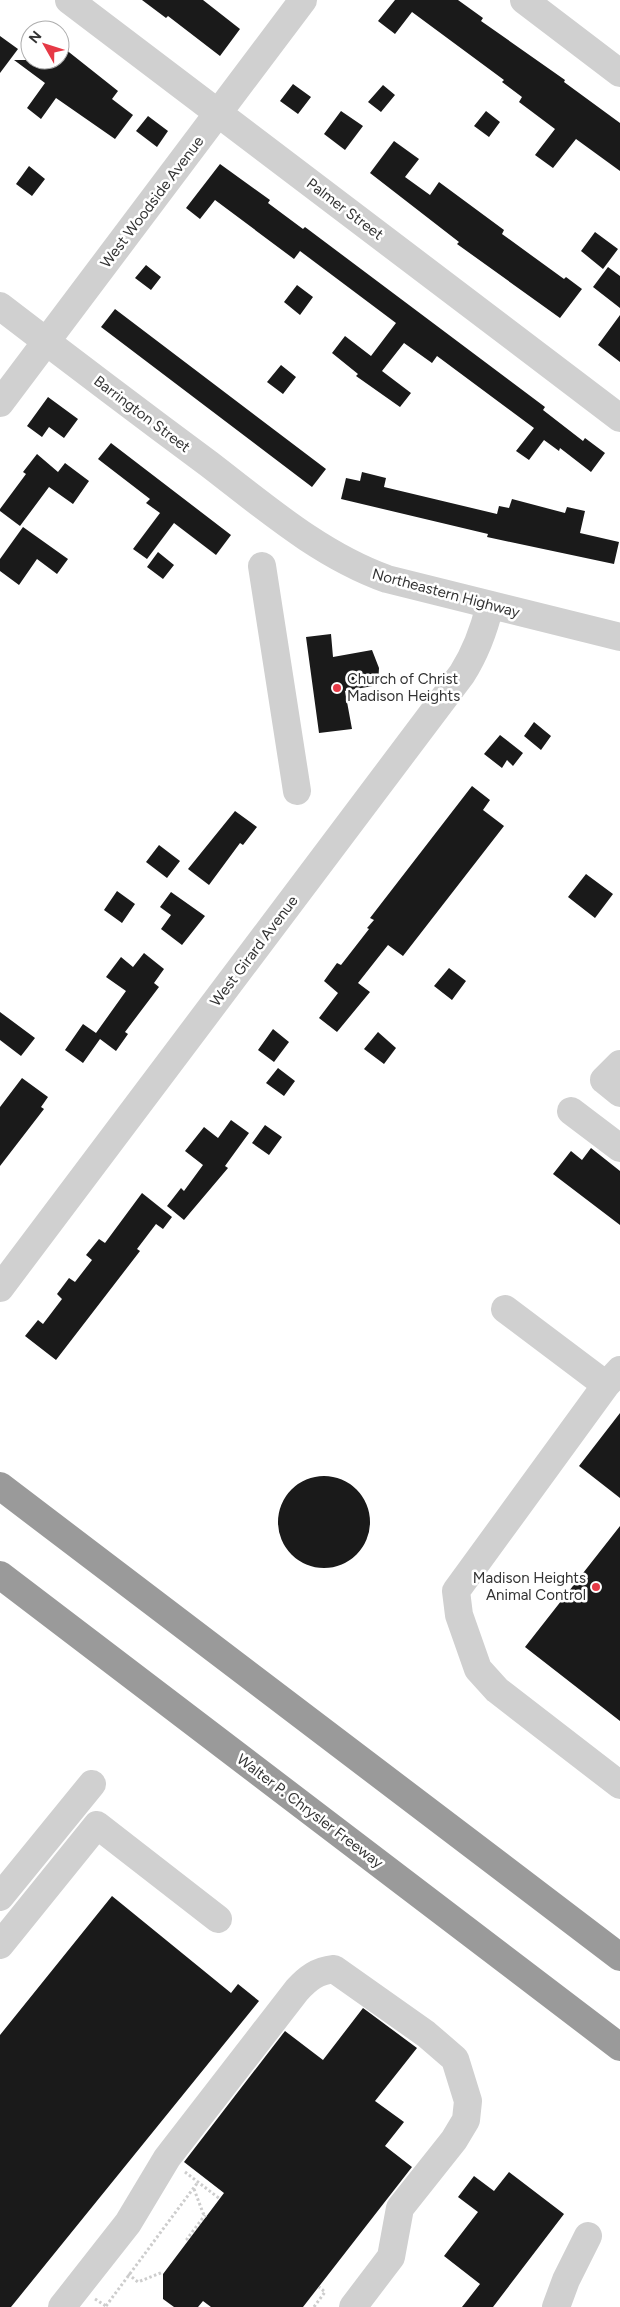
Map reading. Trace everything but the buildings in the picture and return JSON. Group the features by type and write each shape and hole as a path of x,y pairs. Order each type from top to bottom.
{"highway":[{"path":"0,1486 620,1957"},
{"name":"Walter P. Chrysler Freeway","path":"0,1575 620,2047"}],"street":[{"name":"Palmer Street","path":"69,0 620,418"},
{"name":"West Woodside Avenue","path":"0,404 304,0"},
{"path":"524,0 620,73"},
{"name":"Barrington Street","path":"0,306 284,521"},
{"name":"Northeastern Highway","path":"284,521 333,555 359,569 387,579 620,637"},
{"path":"262,566 296,791"},
{"name":"West Girard Avenue","path":"0,1288 462,674 478,646 490,605"},
{"path":"620,1064 604,1080 620,1093"},
{"path":"571,1111 620,1148"},
{"path":"506,1309 613,1378 456,1592 459,1615 478,1669 497,1690 620,1785"},
{"path":"0,1897 92,1784"},
{"path":"0,1945 96,1825 218,1919"},
{"path":"62,2307 128,2223 166,2158 296,1990 309,1977 324,1970 334,1969 426,2034 455,2059 468,2101 466,2120 454,2140 400,2208 391,2257 353,2307"},
{"path":"556,2307 566,2280 588,2236"}],"path":[{"path":"183,2171 220,2199"},
{"path":"106,2306 198,2182"},
{"path":"188,2240 206,2216 193,2188"},
{"path":"128,2274 138,2282 163,2272"},
{"path":"314,2307 325,2292 319,2287"}],"place":[{"name":"Church of Christ Madison Heights","path":"337,688"},
{"name":"Madison Heights Animal Control","path":"596,1587"}]}
